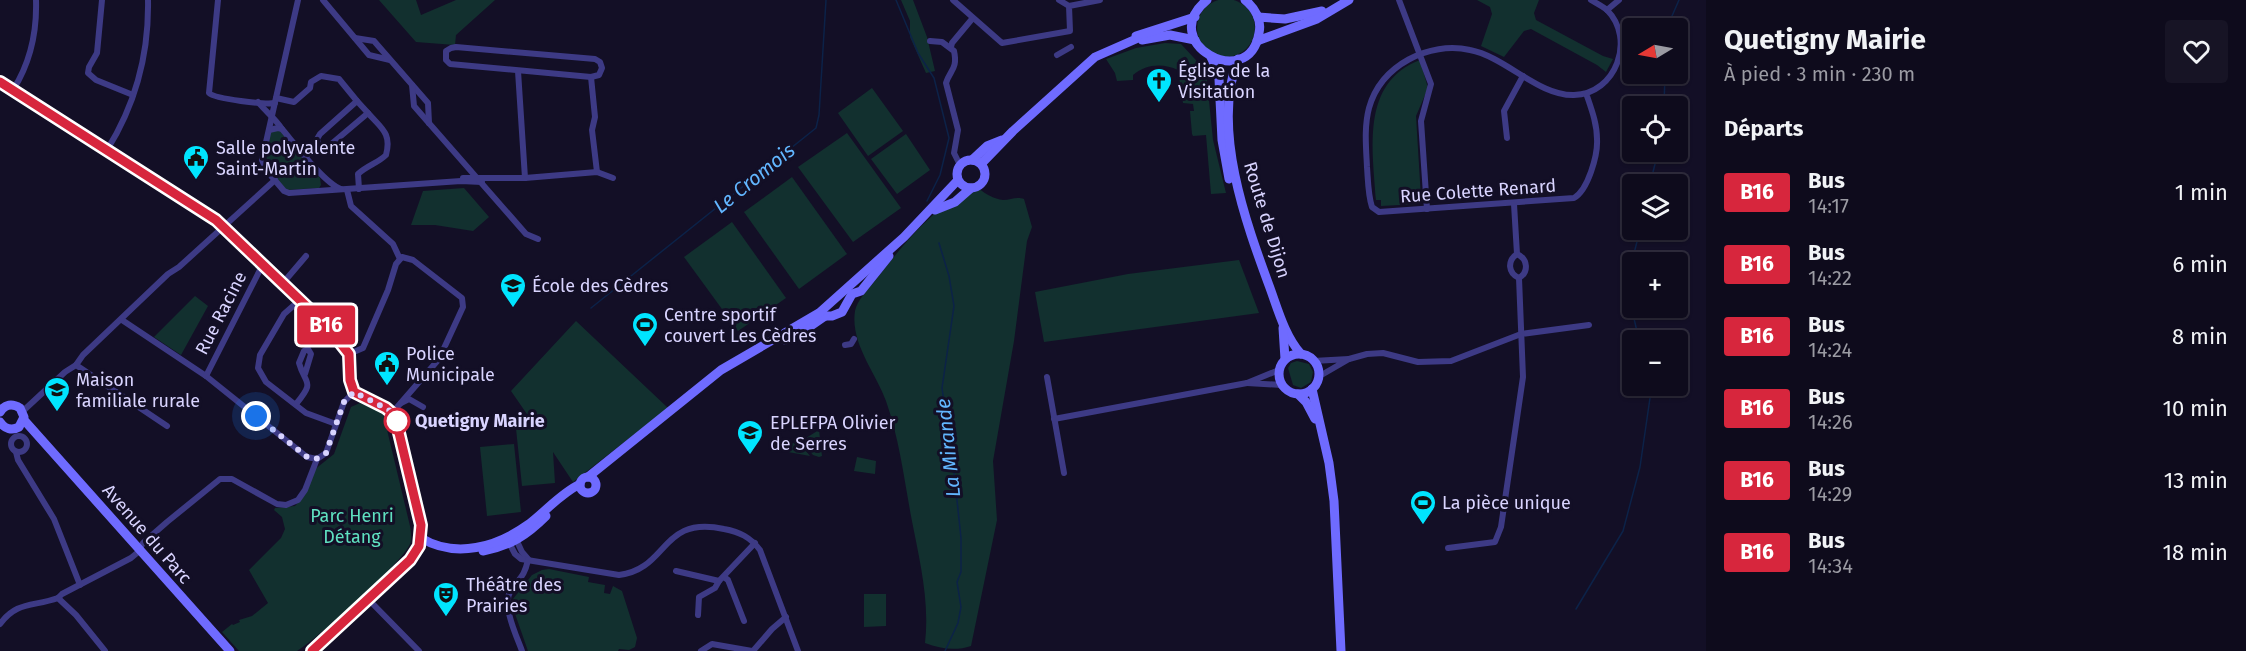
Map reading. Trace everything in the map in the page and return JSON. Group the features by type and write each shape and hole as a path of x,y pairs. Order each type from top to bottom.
{"main road":[{"path":"1207,0 1195,16 1193,28 1195,40 1201,50 1211,57 1224,61 1238,59 1249,52 1257,41 1260,29 1258,17 1245,0"},
{"path":"1258,17 1285,19 1305,16 1348,1"},
{"path":"1257,41 1317,19 1348,1"},
{"path":"981,164 1095,57 1136,39 1136,36 1195,16"},
{"path":"1136,39 1170,35 1195,40"},
{"path":"1211,57 1219,79 1219,116 1228,174 1253,243"},
{"name":"Route de Dijon","path":"1238,59 1231,83 1230,147 1237,188 1253,243 1281,317 1294,346 1301,354"},
{"path":"971,188 964,186 958,180 957,172 960,165 972,159 984,147 1009,136"},
{"path":"921,220 940,207 956,202 971,188 980,185 985,177 981,164 972,159"},
{"path":"592,480 598,468 721,370 757,350 799,333 826,311 904,237 958,180"},
{"path":"826,311 838,315 844,310 852,294 861,291 868,284 904,237"},
{"name":"Route de Dijon","path":"1281,317 1285,359"},
{"path":"1321,432 1306,402 1298,394 1282,385 1279,370 1285,359 1294,355 1301,354 1314,361 1318,368 1318,377 1312,389 1329,463 1334,501 1341,651"},
{"path":"1298,394 1312,389"},
{"path":"0,410 12,404 22,419 13,429 2,427"},
{"name":"Avenue du Parc","path":"22,419 226,648"},
{"path":"582,480 592,480 596,487 594,492 586,494 581,488 582,480"},
{"path":"313,651 410,560 420,542 454,549 476,547 511,539 568,491 581,488"}],"street":[{"path":"13,90 32,48 36,0"},
{"path":"102,0 97,53 88,73 96,80 134,95"},
{"path":"107,150 134,95 144,51 148,0"},
{"path":"218,0 209,90 211,95 267,104 275,100 294,102 310,88 311,82 321,76 339,79 387,134 389,141 386,155 358,174 359,189"},
{"path":"298,0 262,162 275,180 288,192 347,190 597,172 613,178"},
{"path":"322,0 371,56 391,60"},
{"path":"953,0 1002,43 1070,31 1069,6"},
{"path":"1059,0 1069,6 1100,0"},
{"path":"1399,0 1431,84 1430,94 1420,121 1428,209"},
{"path":"1421,53 1446,48 1471,50 1492,58 1523,76 1562,94 1586,93 1607,80 1615,69 1619,58 1620,43 1618,29 1607,10 1591,0"},
{"path":"1607,10 1619,0"},
{"path":"951,47 972,19"},
{"path":"355,38 374,41 391,60 428,103 429,123"},
{"path":"930,41 942,42 951,47 956,59 946,84 958,130 954,153 960,165"},
{"path":"456,47 595,59 600,63 602,70 599,75 591,77 452,64 446,60 446,53 449,48 456,47"},
{"path":"1058,55 1071,48"},
{"name":"Rue Colette Renard","path":"1421,53 1406,61 1385,78 1373,96 1369,108 1365,136 1370,198 1372,207 1379,212 1568,200 1583,191 1598,141 1594,114 1586,93"},
{"path":"518,70 525,178"},
{"path":"1507,138 1504,111 1523,76"},
{"path":"591,77 595,117 592,130 597,172"},
{"path":"0,82 223,227 320,317 349,354 350,380 354,392 392,412 397,421 419,511 420,542"},
{"path":"412,85 414,106 526,234 538,239"},
{"path":"318,145 317,140 320,134 357,101"},
{"path":"258,102 268,114 273,115 282,129 323,176 335,187 347,190"},
{"path":"306,156 318,145 329,146 368,113"},
{"path":"269,130 282,129"},
{"path":"462,180 466,170 465,164"},
{"path":"315,192 324,186 323,176"},
{"path":"487,188 500,179"},
{"path":"22,419 66,371 76,365 83,355 115,324 275,180"},
{"path":"347,190 350,204 393,244 400,259"},
{"path":"1514,204 1517,254 1512,259 1510,267 1513,275 1519,278"},
{"path":"1517,254 1523,258 1526,266 1524,274 1519,278"},
{"path":"283,282 306,256"},
{"path":"349,354 363,348 400,259 406,257 413,260 460,296 464,304 439,359 392,412"},
{"name":"Rue Racine","path":"206,376 263,264"},
{"path":"1448,548 1495,542 1501,527 1523,377 1519,278"},
{"path":"300,298 284,314 260,355 259,372 266,382 311,416 336,424"},
{"path":"122,320 206,376 307,457 316,459"},
{"path":"1318,377 1349,359 1367,354 1383,353 1419,362 1451,361 1521,334 1588,325"},
{"path":"845,345 851,344 854,339"},
{"path":"1314,361 1349,359"},
{"path":"76,365 166,426"},
{"path":"1054,419 1247,383 1279,370"},
{"path":"296,405 307,389 308,381 305,374"},
{"path":"1047,377 1064,473"},
{"path":"1247,383 1282,385"},
{"path":"0,624 17,608 58,598 127,560 137,553 167,522 220,480 232,479 277,504 295,502 305,490 316,459 326,453 344,402 354,392"},
{"path":"400,403 409,399 423,407"},
{"path":"16,452 18,460 54,519 80,585"},
{"path":"511,539 518,558 619,575 640,570 672,537 683,530 705,526 735,531 755,543 764,556 798,651"},
{"path":"698,615 699,597 715,588 755,543"},
{"path":"522,651 507,602 510,592 524,575 528,560"},
{"path":"676,571 728,580 744,621"},
{"path":"58,598 76,615 105,651"},
{"path":"369,600 419,651"},
{"path":"701,651 712,644 752,651 772,628 786,617"}],"green space":[{"path":"1226,-1 1237,1 1247,7 1253,17 1255,28 1253,39 1247,49 1237,55 1226,57 1215,55 1205,49 1199,39 1197,28 1199,17 1205,7 1215,1"},
{"path":"379,0 416,0 421,15 456,0 495,0 456,35 455,45 416,42"},
{"path":"901,0 913,0 927,37 935,71 926,73 910,37 910,21"},
{"path":"1477,0 1539,0 1534,13 1536,20 1603,56 1613,59 1606,72 1531,29 1524,31 1504,57 1481,46 1492,14 1490,7"},
{"path":"1165,43 1181,44 1206,71 1213,140 1226,193 1211,194 1206,135 1193,136 1192,134 1190,111 1194,111 1193,104 1183,103 1178,70 1166,66 1149,67 1133,75 1133,80 1117,81 1106,59 1136,48"},
{"path":"1420,60 1428,88 1416,116 1421,198 1417,199 1418,204 1381,206 1381,200 1376,200 1373,160 1374,120 1379,101 1387,85 1401,71"},
{"path":"872,88 903,131 868,156 838,113"},
{"path":"276,130 281,132 320,178 319,188 286,190 263,163 271,132"},
{"path":"847,133 901,208 853,242 798,167"},
{"path":"906,134 930,170 897,194 871,159"},
{"path":"792,177 847,254 799,289 744,212"},
{"path":"464,188 489,217 473,231 435,225 411,225 423,191"},
{"path":"979,189 1000,199 1024,199 1032,227 1027,241 1014,341 993,461 997,520 971,646 948,649 925,643 926,611 923,579 898,444 882,390 865,358 854,323 855,311 863,295 907,241 949,203 964,194"},
{"path":"732,222 786,298 738,331 684,257"},
{"path":"1239,260 1259,313 1044,342 1035,292 1128,274"},
{"path":"195,296 208,306 181,355 154,337"},
{"path":"576,321 668,408 573,482 553,452 555,483 522,486 515,419 529,417 511,391"},
{"path":"1297,361 1309,364 1313,372 1311,382 1301,388 1293,385 1288,368 1291,363"},
{"name":"Parc Henri Détang","path":"360,403 383,413 410,526 410,544 392,567 358,600 297,651 239,651 222,632 232,624 240,622 239,620 252,616 268,603 249,570 281,538 285,529 282,517 274,510 295,506 305,495 314,470 334,454 351,407"},
{"path":"819,430 822,456 819,457 813,455 801,441"},
{"path":"798,441 810,456 777,450"},
{"path":"514,444 521,512 487,516 480,447"},
{"path":"857,457 876,461 875,474 854,471"},
{"path":"549,569 589,577 588,582 605,585 604,593 610,594 613,586 622,591 637,638 635,647 618,651 528,651 513,608 513,599 532,575"},
{"path":"864,594 886,594 886,626 864,627"}],"waterway":[{"name":"Le Cromois","path":"591,308 816,128 819,115 826,0"},
{"name":"La Mirande","path":"896,0 918,53 934,78 949,138 940,175 927,201"},
{"path":"1672,18 1679,0"},
{"path":"1664,96 1665,84"},
{"path":"1652,174 1656,162"},
{"path":"1637,240 1630,269 1632,310 1637,330"},
{"name":"La Mirande","path":"939,243 949,276 954,306 942,388 961,538 961,572 957,582 961,607 958,623 945,651"},
{"path":"1576,609 1623,531 1640,467 1650,396"}],"bus line":[{"name":"B16","path":"0,82 216,220 320,317 349,354 350,380 354,392 359,397 386,408 395,416 419,511 422,535 419,546 410,560 312,651"}],"place":[{"name":"Église de la Visitation","path":"1159,104"},
{"name":"Salle polyvalente Saint-Martin","path":"196,181"},
{"name":"École des Cèdres","path":"513,309"},
{"name":"Centre sportif couvert Les Cèdres","path":"645,348"},
{"name":"Police Municipale","path":"387,387"},
{"name":"Maison familiale rurale","path":"57,413"},
{"name":"Quetigny Mairie","path":"397,421"},
{"name":"EPLEFPA Olivier de Serres","path":"750,456"},
{"name":"La pièce unique","path":"1423,526"},
{"name":"Théâtre des Prairies","path":"446,618"}],"route":[{"path":"256,416 311,459 322,458 326,453 344,402 354,392 359,397 392,412 397,421"}]}
